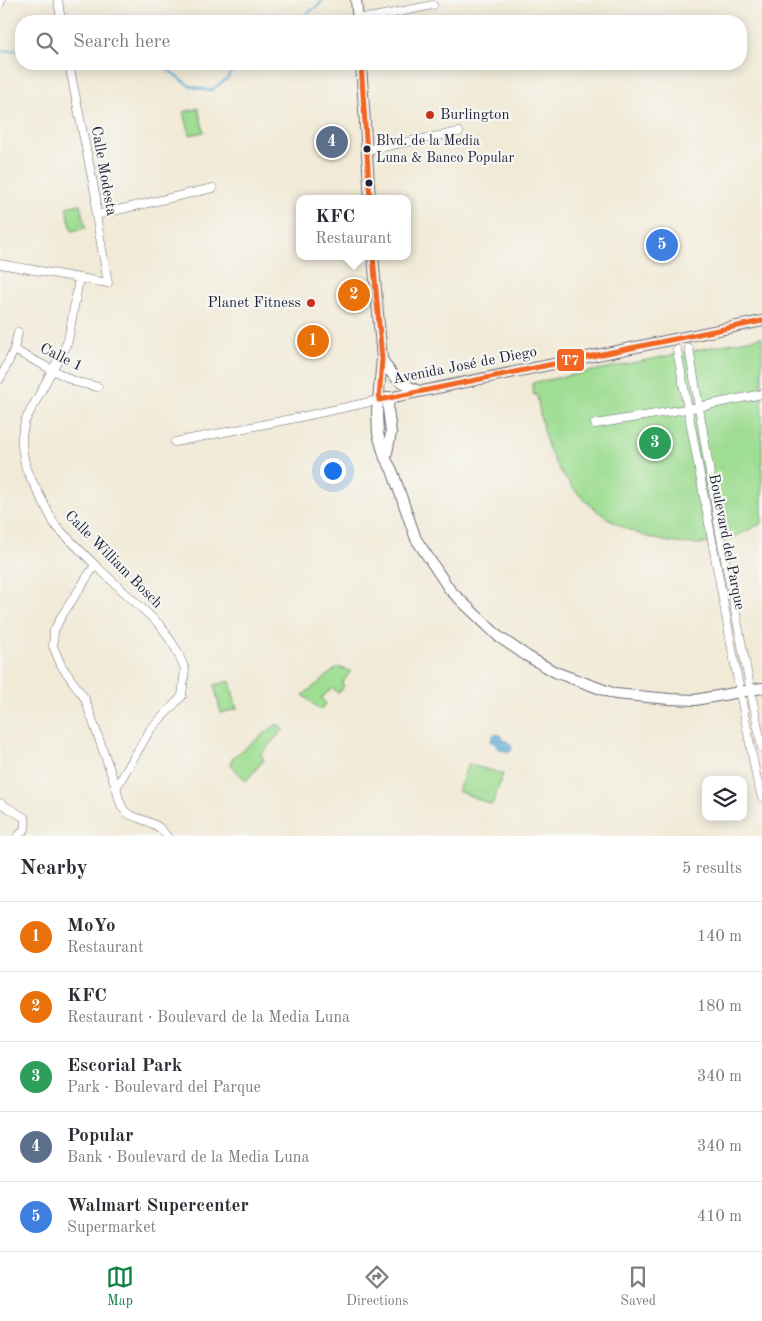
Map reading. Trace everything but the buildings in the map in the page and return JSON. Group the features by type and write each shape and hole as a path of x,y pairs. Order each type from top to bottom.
{"street":[{"path":"58,0 60,15"},
{"path":"356,0 358,15"},
{"path":"384,15 433,5"},
{"name":"Calle Modesta","path":"70,70 96,198 96,215 108,283 79,279"},
{"path":"361,70 370,195"},
{"path":"366,150 459,132"},
{"path":"96,215 213,188"},
{"path":"373,260 384,398 377,412 378,434 385,458 392,470 416,539 450,590 499,637 527,656 555,672 614,694 695,700 762,688"},
{"path":"0,264 79,279"},
{"name":"Calle William Bosch","path":"79,279 68,341 25,421 22,448 26,469 55,525 160,626 176,648 185,669 182,696 150,730 116,788"},
{"name":"Avenida José de Diego","path":"175,442 762,321"},
{"path":"0,379 14,350 18,332"},
{"name":"Boulevard del Parque","path":"688,348 720,533 757,780 762,798"},
{"name":"Calle 1","path":"14,350 76,382 98,387"},
{"name":"Boulevard del Parque","path":"677,350 687,408 745,692"},
{"path":"382,359 387,369 398,380 419,391"},
{"path":"595,424 762,394"},
{"path":"95,565 61,617 54,631 53,646 62,665 84,700 116,788 119,804 126,814 157,826 167,836"},
{"path":"745,692 762,748"},
{"path":"0,803 25,818 25,829 18,836"}],"green space":[{"path":"198,108 204,132 190,135 184,112"},
{"path":"80,204 86,228 72,231 66,207"},
{"path":"762,337 762,523 736,536 715,542 684,544 661,540 638,533 616,523 596,510 578,494 563,475 548,447 537,395 534,395 532,383"},
{"path":"338,667 351,671 342,683 344,686 338,693 332,688 321,698 326,703 320,710 303,695"},
{"path":"230,681 237,709 221,713 214,685"},
{"path":"277,724 284,729 261,754 264,760 246,781 231,765 232,758"},
{"path":"468,764 503,774 492,805 458,791"}],"water":[{"path":"493,735 501,735 504,741 511,745 512,750 509,752 499,749 491,741"}],"waterway":[{"path":"306,15 321,3 322,0"},
{"path":"0,51 15,50"},
{"path":"168,70 190,86 210,91 227,79 232,70"}],"transit line":[{"name":"T7","path":"361,70 370,195"},
{"name":"T7","path":"373,260 382,359 379,400"},
{"name":"T7","path":"379,400 762,321"}],"place":[{"name":"Burlington","path":"430,115"},
{"name":"Popular","path":"332,142"},
{"name":"Blvd. de la Media Luna & Banco Popular","path":"367,149"},
{"name":"Walmart Supercenter","path":"662,245"},
{"name":"KFC","path":"354,295"},
{"name":"Planet Fitness","path":"311,303"},
{"name":"MoYo","path":"313,341"},
{"name":"Escorial Park","path":"655,443"}]}
